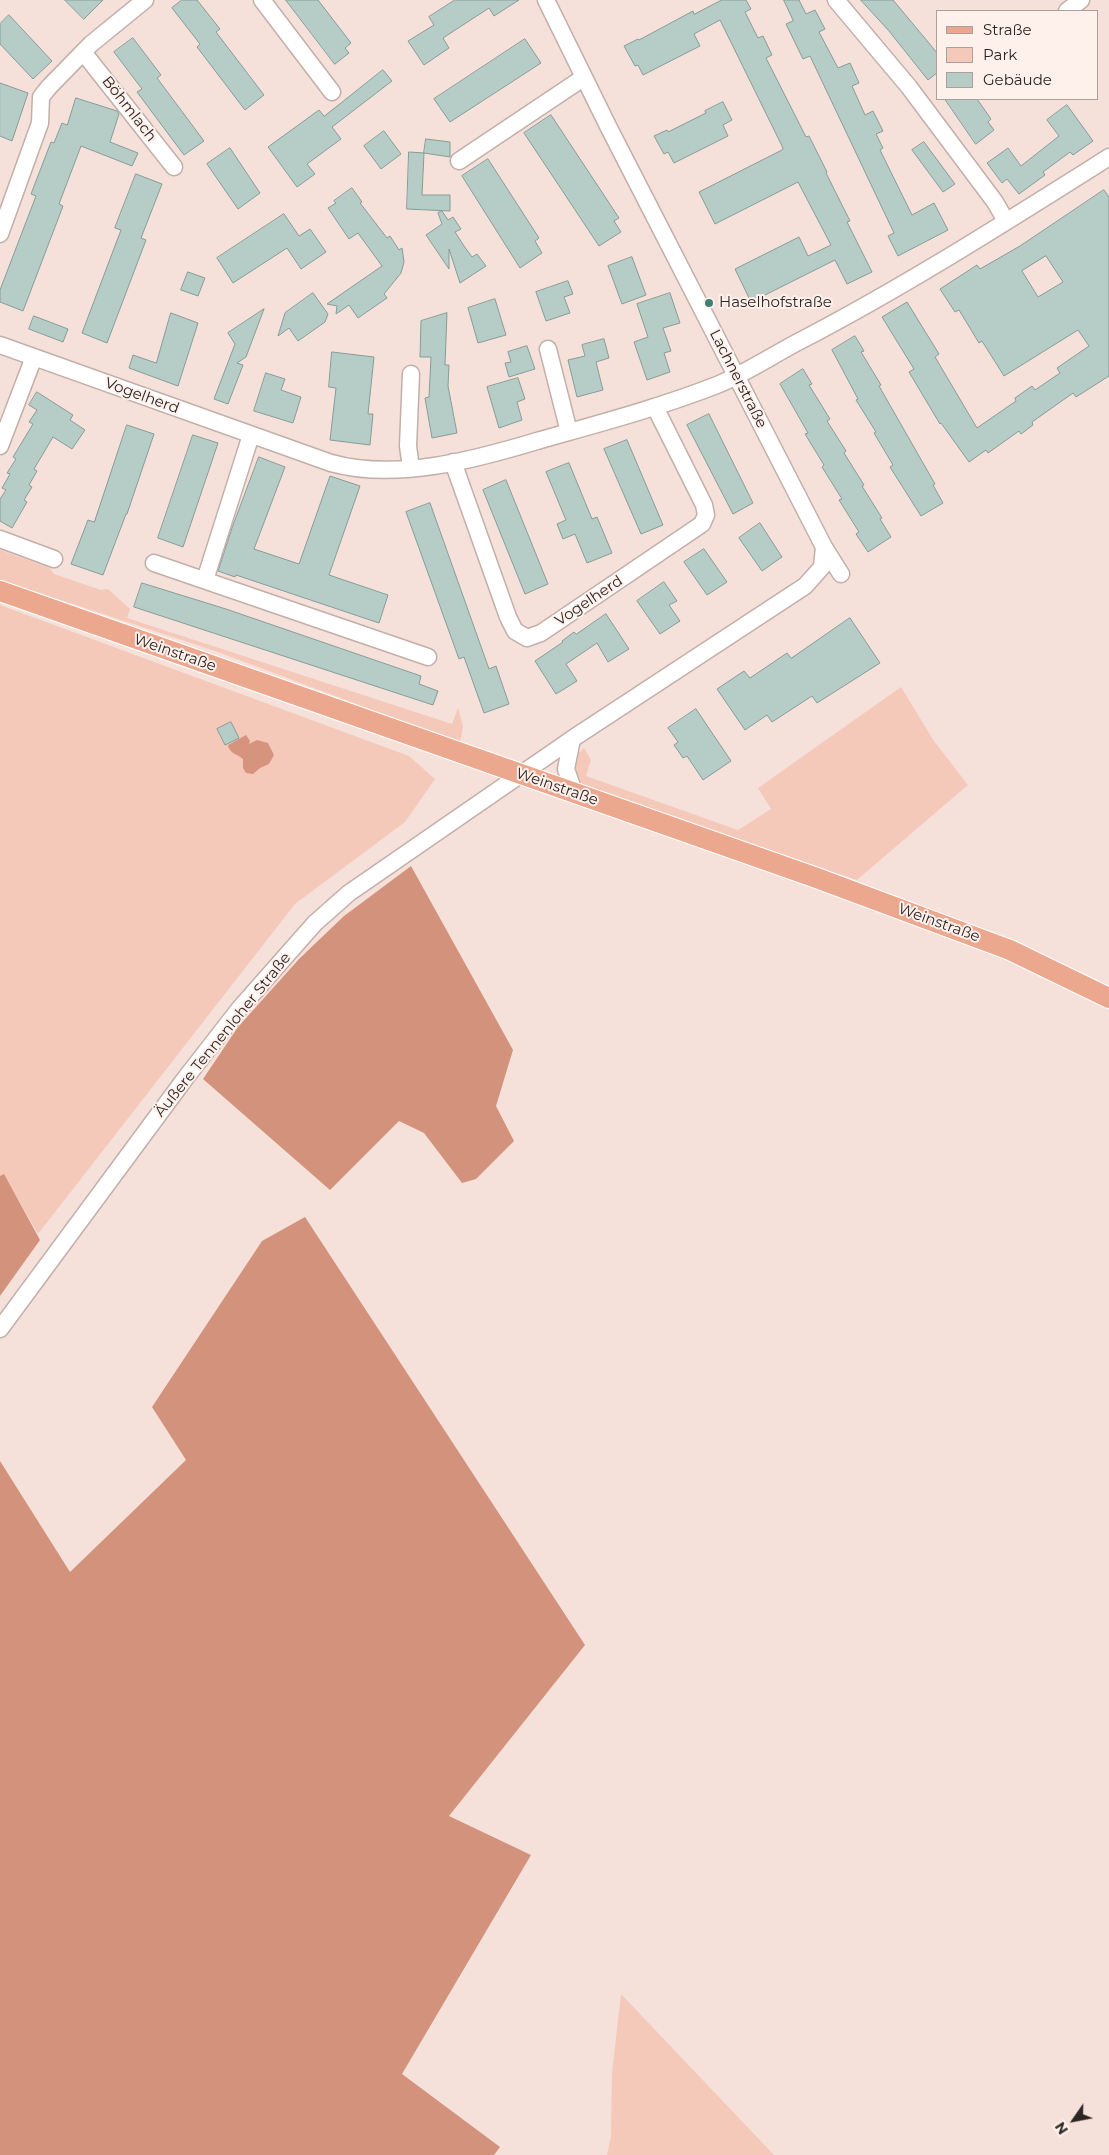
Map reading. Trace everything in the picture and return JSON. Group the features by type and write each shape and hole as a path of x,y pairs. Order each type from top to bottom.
{"main road":[{"name":"Weinstraße","path":"0,591 814,877 1010,950 1109,998"}],"street":[{"path":"0,234 40,123 41,97 52,83 83,52 145,0"},
{"path":"262,0 332,92"},
{"name":"Lachnerstraße","path":"546,0 736,376 824,547 841,574"},
{"path":"836,0 909,87 995,202 1006,222"},
{"path":"1068,10 1081,0"},
{"name":"Böhmlach","path":"83,52 174,167"},
{"path":"460,161 584,78"},
{"path":"736,376 856,311 1006,222 1109,157"},
{"name":"Vogelherd","path":"0,345 251,435 353,469 373,471 453,462 504,451 655,407 718,385 736,376"},
{"path":"548,349 569,432"},
{"path":"0,446 34,357"},
{"path":"411,374 408,446 411,468"},
{"name":"Vogelherd","path":"453,462 508,617 515,631 527,638 541,633 702,524 706,515 704,505 655,407"},
{"path":"206,580 251,435"},
{"path":"0,539 54,559"},
{"path":"521,774 804,586 822,567 824,547"},
{"path":"154,562 428,657"},
{"path":"572,739 566,769 574,792"},
{"name":"Äußere Tennenloher Straße","path":"0,1329 184,1080 240,1008 315,923 349,893 521,774"}],"green space":[{"path":"0,550 50,568 54,574 101,590 108,589 130,609 127,618 452,724 458,708 463,726 460,743 218,652 0,580"},
{"path":"0,605 409,756 435,779 405,822 295,904 38,1234 4,1175 0,1176"},
{"path":"901,687 934,741 968,785 857,880 589,789 579,780 573,769 578,753 584,748 591,760 586,776 738,830 771,809 758,788"},
{"path":"621,1994 774,2155 607,2155 611,2137 612,2073"}],"shaded area":[{"path":"246,735 250,741 249,744 257,740 268,743 274,755 269,764 253,774 246,773 243,768 243,759 232,752 228,745"},
{"path":"411,866 513,1050 496,1106 514,1141 476,1179 462,1183 424,1133 399,1121 330,1190 203,1079 238,1027 299,959 344,916"},
{"path":"4,1174 40,1240 0,1296 0,1176"},
{"path":"305,1217 585,1645 449,1816 531,1855 402,2074 500,2147 494,2155 0,2155 0,1461 70,1572 186,1460 152,1407 262,1241"}],"building":[{"path":"65,0 103,0 84,19"},
{"path":"182,0 197,0 220,29 216,32 264,95 245,110 197,47 200,44 172,8"},
{"path":"286,0 318,0 351,43 345,48 349,53 335,64"},
{"path":"455,0 519,0 494,16 489,8 443,38 449,48 424,65 408,41 434,25 429,17"},
{"path":"722,0 746,0 751,9 745,12 758,38 763,36 772,55 766,58 806,137 809,136 827,172 850,221 847,222 872,272 847,284 835,260 751,302 735,269 799,237 808,256 831,245 798,182 715,224 699,192 783,148 720,20 694,34 700,46 643,75 638,65 635,66 624,46 693,11 694,14"},
{"path":"784,0 799,0 806,14 815,10 825,29 819,32 838,68 850,63 859,83 852,86 865,115 873,111 883,131 876,134 883,148 880,150 912,215 934,203 948,230 898,256 888,236 894,233 810,56 803,59 786,24 793,21"},
{"path":"861,0 893,0 936,52 936,74 928,80 889,31"},
{"path":"9,15 52,61 33,79 0,44 0,24"},
{"path":"133,38 161,75 157,78 204,141 184,155 137,92 142,89 114,52"},
{"path":"525,39 541,63 450,122 434,99"},
{"path":"383,70 392,81 332,127 341,139 307,164 315,174 297,187 268,147 319,110 324,116"},
{"path":"0,83 28,93 12,141 0,136"},
{"path":"76,98 117,111 119,114 110,142 138,153 132,166 81,146 59,204 63,206 23,311 0,302 0,290 36,196 31,194 51,142 54,143 62,123 67,125"},
{"path":"946,100 978,100 991,119 988,122 994,130 976,144"},
{"path":"723,102 732,120 723,125 728,136 674,163 668,152 664,154 654,136 667,130 668,132 706,113 705,111"},
{"path":"1067,105 1093,141 1073,155 1070,152 1043,172 1045,175 1019,194 1007,179 1002,183 987,163 1008,148 1021,166 1059,136 1047,120"},
{"path":"551,115 619,218 614,221 621,232 599,246 524,133"},
{"path":"384,131 401,154 381,169 364,146"},
{"path":"426,139 450,142 450,157 424,153"},
{"path":"924,142 955,184 943,192 912,150"},
{"path":"230,148 260,193 238,209 207,164"},
{"path":"409,152 424,153 422,195 450,195 450,211 407,209"},
{"path":"488,159 539,238 535,241 542,253 520,268 462,176"},
{"path":"136,174 162,184 141,238 146,240 107,343 82,333 121,230 115,228"},
{"path":"352,188 362,202 360,203 387,238 390,236 399,250 402,248 404,262 401,273 384,294 387,298 358,318 349,305 336,314 337,306 327,304 382,266 358,233 349,239 328,208 336,203 334,201"},
{"path":"1104,190 1109,197 1109,376 1076,397 1073,393 1032,422 1033,425 1021,434 1019,431 988,453 986,450 969,462 940,424 909,372 914,369 882,317 907,302 939,354 935,357 977,428 1016,401 1015,398 1032,386 1035,390 1060,373 1057,368 1089,346 1078,330 1004,376 982,341 979,343 959,310 955,312 940,289 977,265 980,269 1020,246","holes":["1046,256 1063,282 1038,297 1022,271"]},
{"path":"442,211 448,220 453,217 461,229 455,232 472,257 477,254 486,266 460,283 449,249 449,269 426,235 442,224 438,213"},
{"path":"284,214 299,236 310,229 326,252 301,269 287,248 233,283 217,258"},
{"path":"632,257 646,295 622,304 608,266"},
{"path":"188,272 205,278 198,296 181,290"},
{"path":"568,281 573,294 564,297 570,313 546,321 536,292"},
{"path":"313,293 328,314 325,322 298,341 289,328 278,336 285,313"},
{"path":"670,293 680,323 663,328 671,351 664,353 670,372 647,380 634,342 648,337 637,304"},
{"path":"495,299 506,335 478,343 468,308"},
{"path":"264,309 246,357 237,363 243,365 228,404 214,399 235,344 228,333"},
{"path":"171,313 198,323 178,386 129,368 133,355 156,363"},
{"path":"447,313 445,365 449,365 448,386 457,433 432,438 425,398 429,397 431,357 420,357 421,321"},
{"path":"34,316 68,329 63,342 29,329"},
{"path":"855,336 864,351 861,352 935,484 933,485 943,503 921,516 890,467 893,465 874,433 876,432 856,400 858,399 832,350"},
{"path":"604,339 609,358 596,362 603,390 577,397 568,360 585,356 582,345"},
{"path":"527,346 535,369 509,377 505,363 511,362 508,352"},
{"path":"332,352 374,357 368,414 373,414 370,445 330,440 336,388 329,387"},
{"path":"803,369 812,384 809,385 830,419 827,421 846,451 844,453 864,485 862,486 882,518 880,519 891,537 868,552 856,534 859,532 839,500 842,499 822,467 824,465 805,434 808,433 780,384"},
{"path":"266,373 285,379 281,390 301,397 293,423 254,411"},
{"path":"518,378 525,399 517,402 522,420 499,428 487,387"},
{"path":"37,392 73,415 70,420 85,430 72,449 53,437 34,469 37,471 29,485 32,487 24,500 27,502 12,528 0,521 0,499 6,490 2,488 10,474 7,473 16,459 13,457 33,424 29,422 37,410 29,405"},
{"path":"709,414 753,503 733,514 687,425"},
{"path":"127,425 154,434 127,514 103,575 71,564 88,520 94,522"},
{"path":"193,435 218,443 183,547 158,538"},
{"path":"627,440 663,525 641,534 604,449"},
{"path":"259,457 285,467 254,549 299,564 330,476 360,486 329,575 388,595 379,623 236,575 235,577 218,571"},
{"path":"569,463 592,519 597,517 612,553 587,563 575,534 563,539 557,524 566,520 546,472"},
{"path":"506,480 548,584 525,594 483,490"},
{"path":"430,503 489,669 496,666 509,704 484,713 464,657 459,659 406,512"},
{"path":"760,523 782,557 762,571 739,538"},
{"path":"704,549 727,582 707,595 684,562"},
{"path":"664,582 677,601 669,605 680,621 660,634 637,601"},
{"path":"142,583 226,609 421,676 419,684 438,691 433,705 134,607"},
{"path":"606,614 629,649 608,662 597,643 566,664 577,681 556,694 535,661 574,632 576,634"},
{"path":"850,618 880,663 817,703 812,696 772,722 767,715 745,730 717,689 744,671 750,678 787,653 791,658"},
{"path":"696,709 731,761 703,780 687,756 683,758 674,745 678,742 668,728"},
{"path":"231,722 239,738 225,745 217,729"}],"place":[{"name":"Haselhofstraße","path":"709,303"}]}
